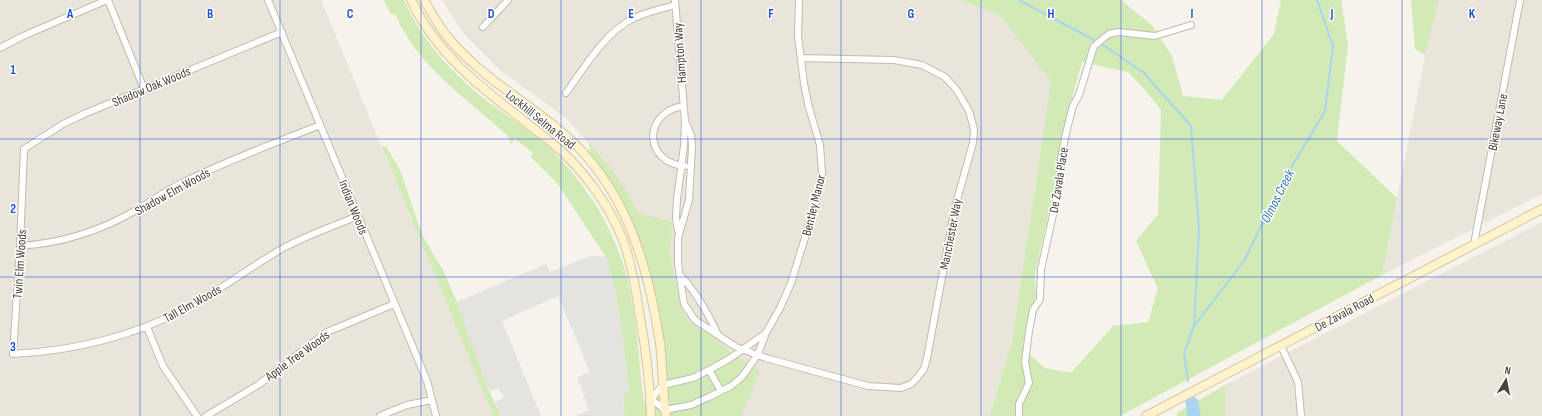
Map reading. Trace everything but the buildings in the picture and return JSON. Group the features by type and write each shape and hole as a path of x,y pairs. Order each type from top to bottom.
{"main road":[{"name":"Lockhill Selma Road","path":"411,0 440,47 459,67 484,90 554,144 569,159 597,193 623,239 635,286 651,399 651,416"},
{"name":"Lockhill Selma Road","path":"424,0 450,40 492,80 564,134 597,170 621,208 632,228 648,282 660,344 665,413"},
{"name":"De Zavala Road","path":"1146,416 1542,209"}],"street":[{"path":"0,48 107,0 144,89"},
{"name":"Indian Woods","path":"268,0 427,381 436,416"},
{"path":"483,27 508,0"},
{"name":"Bentley Manor","path":"665,413 691,405 721,391 742,377 758,354 766,333 780,308 791,283 816,199 822,173 820,145 808,104 798,36 799,0"},
{"name":"Bikeway Lane","path":"1474,244 1520,0"},
{"path":"566,93 603,43 620,26 675,2"},
{"name":"Hampton Way","path":"675,2 685,121 684,146 676,218 679,232"},
{"name":"De Zavala Place","path":"1019,416 1019,404 1029,383 1026,362 1029,331 1033,310 1040,299 1041,269 1060,183 1061,160 1073,106 1079,95 1094,46 1109,34 1118,32 1155,36 1191,25"},
{"name":"Shadow Oak Woods","path":"24,150 63,124 282,32"},
{"name":"Manchester Way","path":"758,354 868,386 901,388 911,384 924,369 927,358 955,207 974,143 974,129 963,100 945,77 937,72 922,65 894,60 801,58"},
{"path":"484,90 492,80"},
{"path":"683,106 674,108 659,118 654,129 653,137 656,148 664,159 681,166 691,166"},
{"name":"Hampton Way","path":"685,121 691,135 691,166 689,200 679,232 677,251 681,291 689,312 702,326 743,349 758,354"},
{"name":"Shadow Elm Woods","path":"20,246 45,244 92,232 115,222 178,185 205,172 320,125"},
{"name":"Twin Elm Woods","path":"13,354 24,150"},
{"name":"Tall Elm Woods","path":"13,354 68,349 109,340 147,327 185,309 285,247 358,216"},
{"path":"680,275 691,286 705,308 718,335"},
{"name":"Apple Tree Woods","path":"206,416 258,384 327,332 394,304"},
{"path":"147,327 163,366 197,416"},
{"name":"Bentley Manor","path":"663,385 693,378 709,370 766,333"},
{"path":"1281,346 1298,382 1301,416"},
{"path":"709,370 721,391"},
{"path":"663,385 651,399 665,413"},
{"path":"380,416 407,405 432,400"}],"shaded area":[{"path":"0,0 321,0 493,416 0,416"},
{"path":"442,0 1061,0 1051,81 1012,341 990,416 713,416 652,247 633,202 606,162 566,118 502,72 463,33"},
{"path":"1436,0 1542,0 1542,194 1382,275"},
{"path":"1542,222 1542,416 1225,416 1225,385"},
{"path":"590,256 606,257 617,297 629,392 623,393 624,411 626,416 575,416 589,410 577,377 590,372 558,296 502,321 541,416 501,416 495,402 504,398 498,388 489,391 457,302 546,264 550,272"}],"green space":[{"path":"384,0 404,0 411,15 429,43 451,68 488,102 546,145 575,176 600,212 618,250 630,292 635,319 644,403 667,375 652,281 642,247 622,203 590,157 589,143 616,176 634,203 638,213 672,222 670,256 681,309 690,322 713,337 727,350 760,372 741,416 626,416 624,411 623,393 629,391 617,297 606,257 557,183 531,157 533,153 515,139 511,144 507,135 459,94 429,65 404,33 395,14 391,15"},
{"path":"960,0 1121,0 1152,25 1172,56 1183,96 1222,100 1274,34 1281,0 1341,0 1348,45 1337,141 1397,198 1382,275 1120,416 990,416 1012,341 1051,81 1000,15","holes":["1082,62 1128,72 1161,110 1158,214 1136,241 1158,289 1148,322 1113,326 1071,373 1045,368 1023,348 1031,306 1036,296 1035,274 1053,194 1061,137"]},
{"path":"1411,0 1439,0 1425,55 1415,49"},
{"path":"386,146 400,170 422,235 443,270 457,302 489,391 501,416 493,416 382,147"},
{"path":"1225,385 1225,416 1177,416 1177,413"}],"waterway":[{"path":"1019,0 1094,40"},
{"name":"Olmos Creek","path":"1188,381 1184,353 1194,326 1244,261 1286,176 1325,111 1333,46 1317,0"},
{"path":"1103,45 1143,72 1191,126 1199,229 1194,326"},
{"name":"Olmos Creek","path":"1192,403 1194,416"}]}
